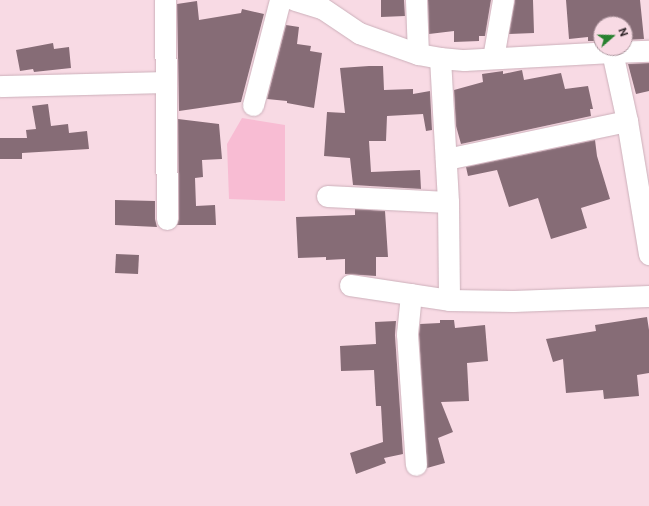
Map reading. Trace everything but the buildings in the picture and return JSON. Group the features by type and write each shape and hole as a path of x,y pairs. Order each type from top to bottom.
{"street":[{"path":"165,0 167,219"},
{"path":"253,105 280,0"},
{"path":"295,0 324,4 359,33 418,54 440,58 464,60 593,53"},
{"path":"416,0 418,54"},
{"path":"493,58 503,0"},
{"path":"633,51 649,51"},
{"path":"613,56 627,121 649,254"},
{"path":"440,58 448,202 449,300"},
{"path":"0,86 166,82"},
{"path":"446,159 627,121"},
{"path":"327,196 448,202"},
{"path":"350,285 449,300 513,302 649,296"},
{"path":"411,294 407,334 416,465"}],"shaded area":[{"path":"242,118 285,125 285,201 229,199 227,144"}]}
